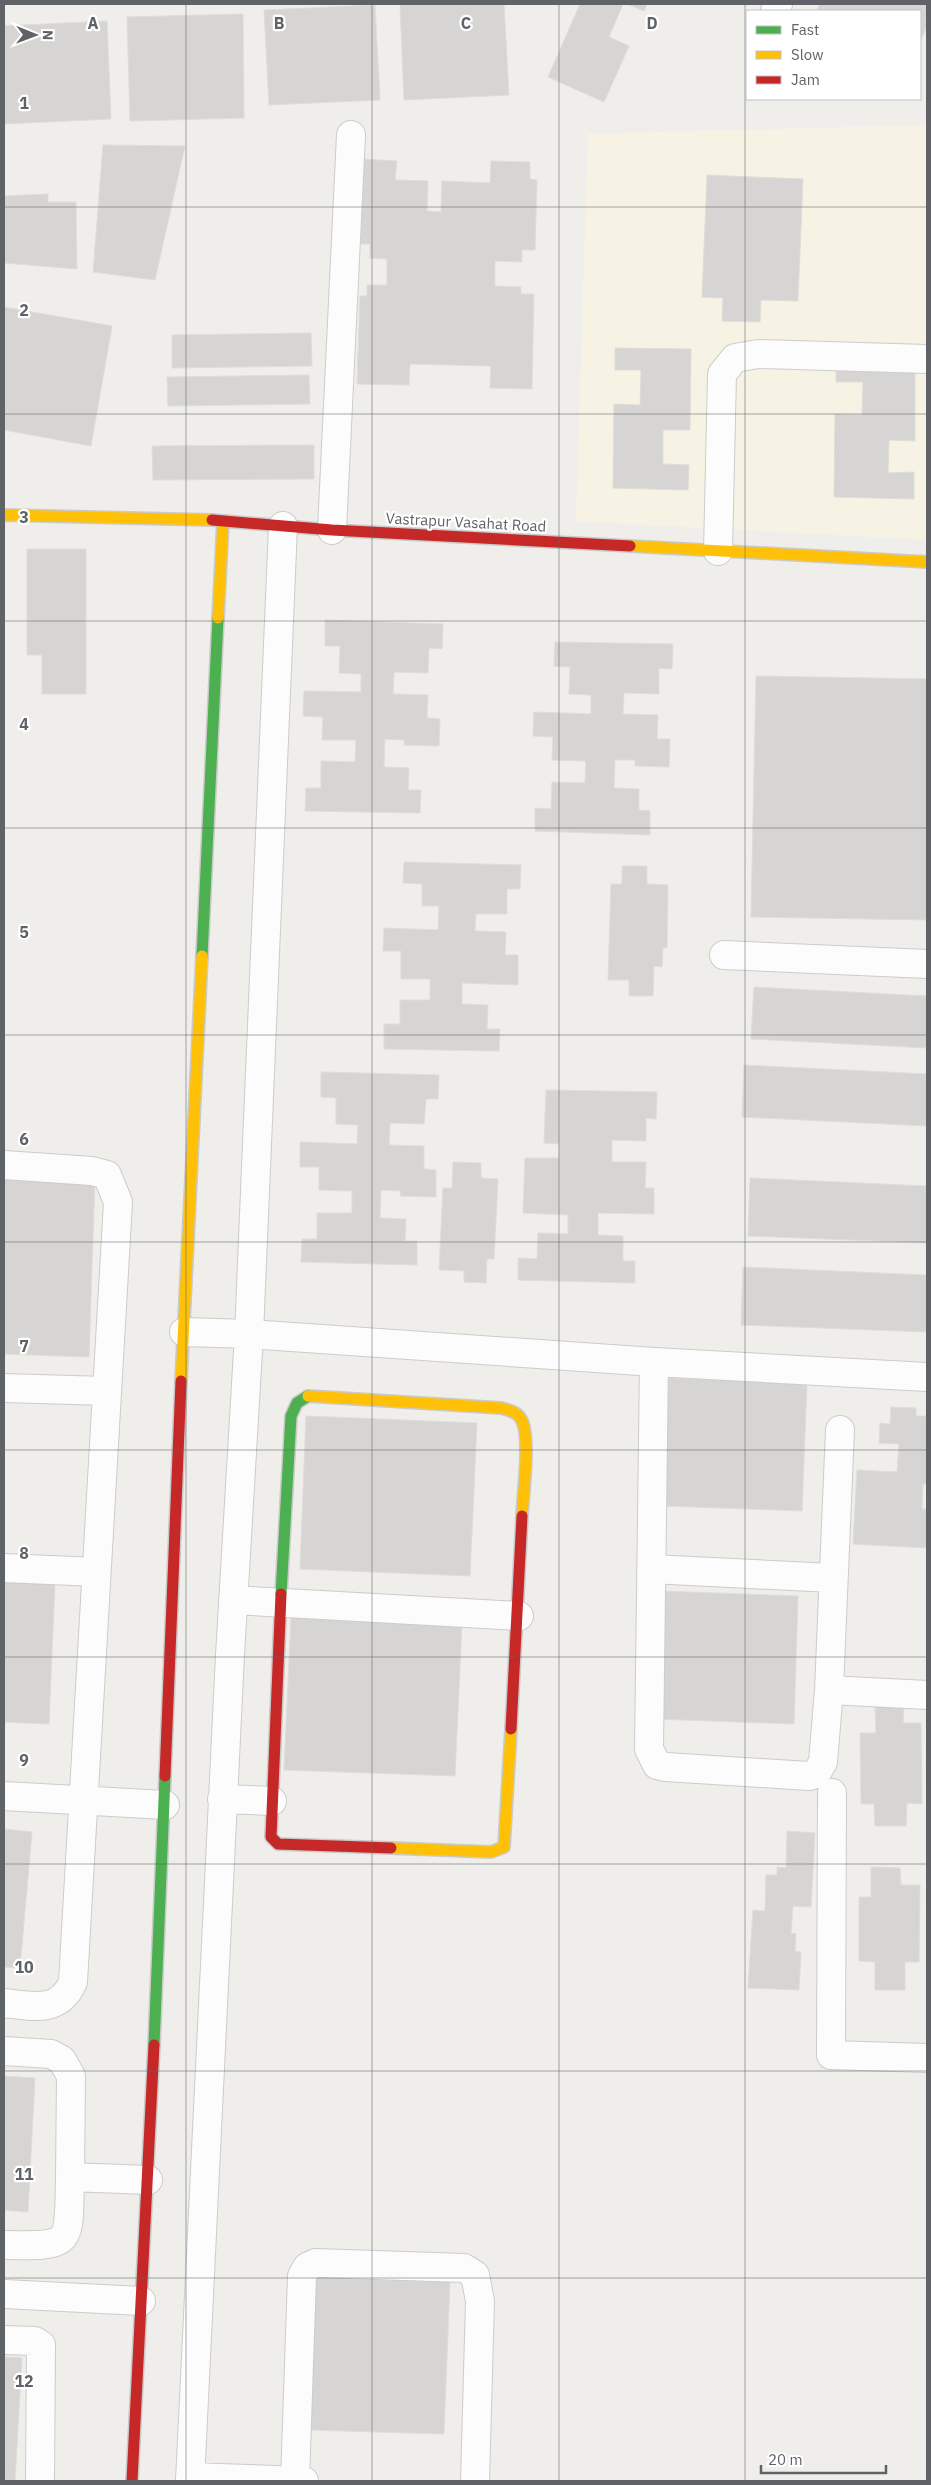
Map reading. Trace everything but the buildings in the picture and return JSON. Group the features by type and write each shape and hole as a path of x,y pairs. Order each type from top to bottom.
{"street":[{"path":"332,530 352,135"},
{"path":"718,551 722,374 735,358 758,354 927,359"},
{"name":"Vastrapur Vasahat Road","path":"4,516 186,518 332,530 927,562"},
{"path":"132,2481 148,2180 175,1500 224,521"},
{"path":"283,526 249,1334 222,1799 190,2479 304,2481"},
{"path":"724,955 927,964"},
{"path":"4,1165 92,1171 107,1175 114,1188 118,1202 72,1982 68,1994 56,2003 39,2006 4,2003"},
{"path":"184,1332 249,1334 654,1362 927,1377"},
{"path":"654,1362 649,1749 657,1765 809,1776 816,1774 823,1762 829,1690 832,1578 840,1430"},
{"path":"4,1388 106,1391"},
{"path":"308,1396 501,1408 515,1411 523,1421 526,1436 519,1616 506,1840 504,1847 491,1852 278,1844 271,1837 280,1603 291,1416 297,1403 308,1396"},
{"path":"4,1568 96,1572"},
{"path":"651,1569 832,1578"},
{"path":"233,1600 519,1616"},
{"path":"829,1690 927,1695"},
{"path":"832,1792 831,2055 927,2058"},
{"path":"4,1796 164,1805"},
{"path":"222,1799 272,1801"},
{"path":"4,2051 51,2054 62,2060 71,2076 69,2229 64,2238 55,2244 42,2246 4,2245"},
{"path":"70,2177 148,2180"},
{"path":"295,2481 302,2276 307,2268 316,2263 464,2268 475,2276 480,2301 475,2481"},
{"path":"4,2294 141,2301"},
{"path":"4,2340 34,2341 41,2345 40,2481"}],"shaded area":[{"path":"927,125 927,540 576,521 588,134"}],"traffic: fast":[{"path":"202,956 218,618"},
{"path":"281,1594 291,1416 297,1403 308,1396"},
{"path":"154,2045 165,1776"}],"traffic: slow":[{"path":"4,515 212,520"},
{"path":"218,618 223,521"},
{"path":"630,546 927,562"},
{"path":"181,1381 202,956"},
{"path":"308,1396 501,1408 515,1413 521,1419 526,1438 522,1516"},
{"path":"391,1848 491,1852 504,1847 511,1729"}],"traffic: jam":[{"path":"212,520 332,530 630,546"},
{"path":"165,1776 181,1381"},
{"path":"511,1729 522,1516"},
{"path":"281,1594 271,1837 278,1844 391,1848"},
{"path":"132,2481 154,2045"}]}
